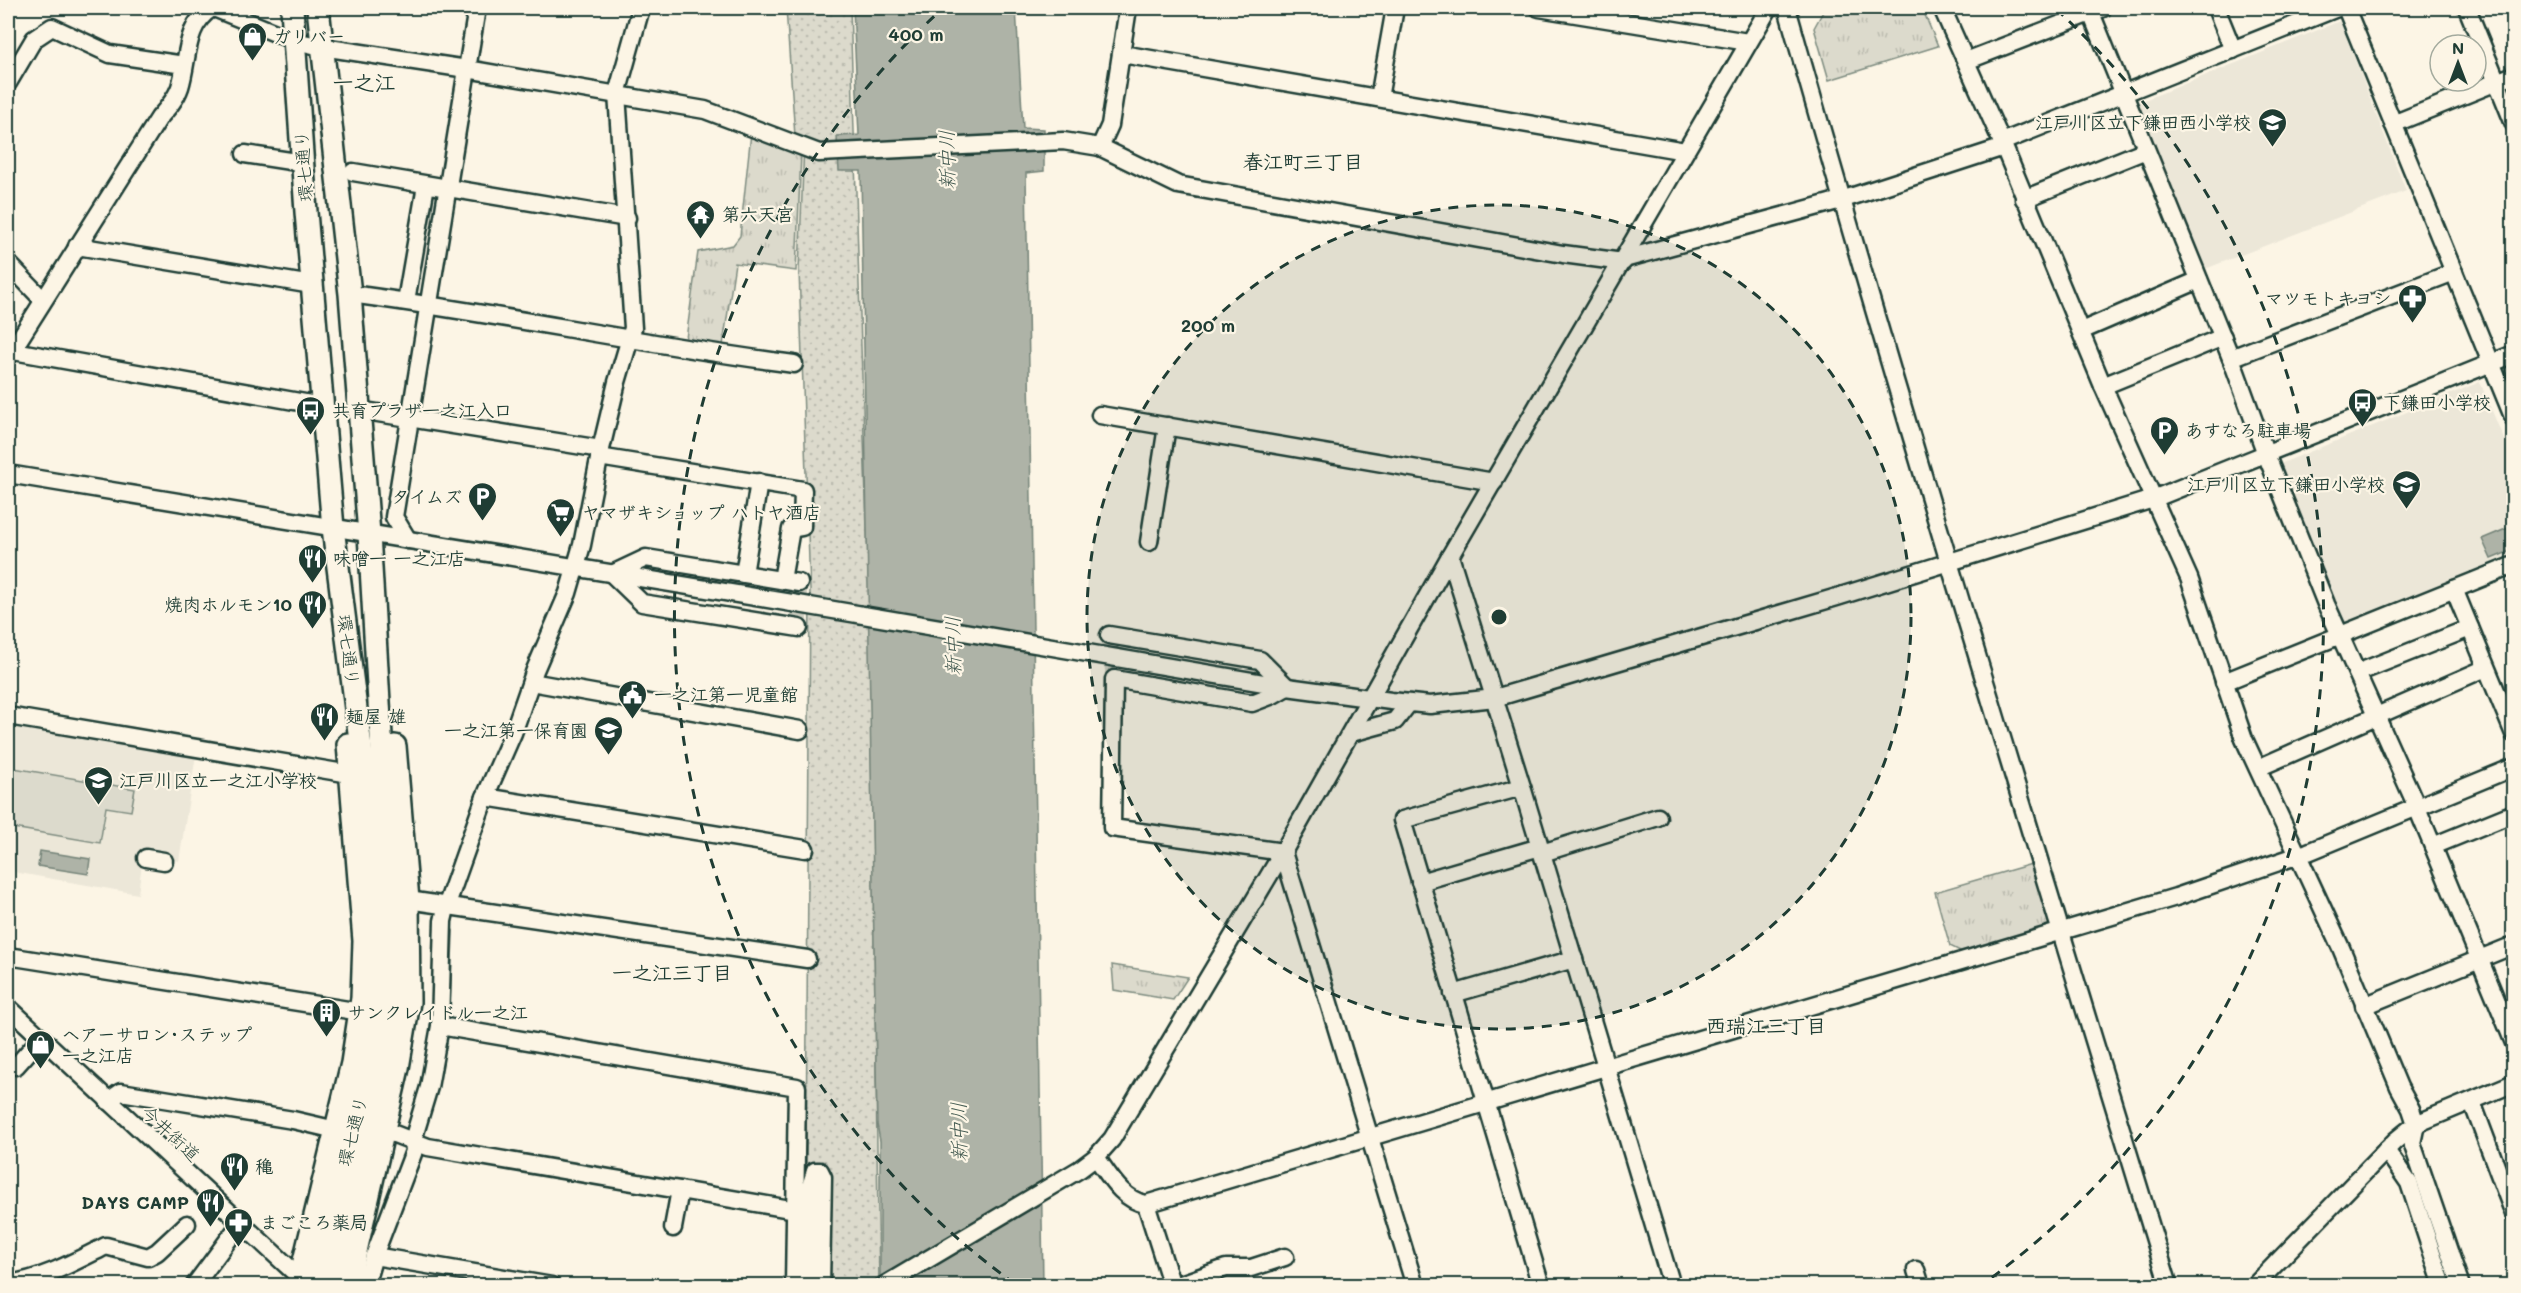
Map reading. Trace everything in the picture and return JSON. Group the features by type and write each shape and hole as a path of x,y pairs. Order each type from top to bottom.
{"main road":[{"name":"環七通り","path":"292,8 312,285 333,528 375,787 395,930 392,1020 379,1085 331,1286"},
{"name":"環七通り","path":"305,1283 363,1082 376,1018 379,930 369,534 350,294 335,142 318,8"},
{"path":"305,1283 361,1012 364,941 333,528"},
{"path":"348,1286 398,1068 409,1002 408,900 386,659 369,534"}],"street":[{"path":"408,540 394,517 477,8"},
{"path":"366,1286 374,1256 414,1151 414,1140 429,1087 440,1026 443,921 447,904 485,797 513,733 531,682 568,593 576,568 616,382 632,338 627,218 617,94 641,8"},
{"path":"1100,147 1110,125 1128,8"},
{"path":"1379,98 1395,8"},
{"path":"1539,8 1748,42"},
{"path":"883,1286 1080,1169 1096,1157 1123,1122 1283,852 1450,556 1768,8"},
{"path":"1787,8 1841,200 2169,1286"},
{"path":"1945,8 2103,386 2188,578 2244,739 2298,855 2416,1124 2412,1143 2461,1286"},
{"path":"322,406 9,353 159,118 173,101 180,88 194,26 204,9 322,47 467,69 705,110 819,153 1063,141 1100,147 1178,185 1563,254 1623,260 1841,200 2003,145 2337,8"},
{"path":"2346,8 2514,419"},
{"path":"2467,8 2514,124"},
{"path":"1966,61 2094,9 2124,94 2231,358 2266,454 2340,635 2417,808 2514,1043"},
{"path":"2220,9 2233,50"},
{"path":"8,83 34,39 52,27 110,54 184,65"},
{"path":"1122,54 1685,151"},
{"path":"2393,124 2514,75"},
{"path":"2024,199 2146,150"},
{"path":"245,154 303,163"},
{"path":"353,172 627,218"},
{"path":"406,301 426,185"},
{"path":"77,246 312,285"},
{"path":"8,263 43,300"},
{"path":"2231,358 2454,272"},
{"path":"2081,331 2199,280"},
{"path":"350,294 406,301 705,352 794,364"},
{"path":"2103,386 2223,338"},
{"path":"8,474 1287,687 1430,705 1495,698 1837,597 2153,499 2514,354"},
{"path":"359,410 410,417 803,490 802,527 791,529 782,580"},
{"path":"1100,415 1494,482"},
{"path":"1149,542 1167,426"},
{"path":"744,574 759,482"},
{"path":"1450,556 1672,1286"},
{"path":"612,574 646,558 799,583"},
{"path":"2224,682 2514,565"},
{"path":"612,574 642,603 799,628"},
{"path":"2454,589 2514,734"},
{"path":"2357,673 2470,628"},
{"path":"1109,635 1260,660 1287,687"},
{"path":"2258,768 2486,668"},
{"path":"1283,852 1112,828 1113,680 1252,702 1273,695 1287,687"},
{"path":"531,682 800,730"},
{"path":"1351,733 1395,721 1409,703"},
{"path":"8,716 350,774"},
{"path":"1096,1157 1127,1197 1137,1203 1146,1204 1606,1065 2176,897 2298,855 2514,767"},
{"path":"1522,787 1402,820 1541,1286"},
{"path":"485,797 805,849"},
{"path":"2433,846 2514,813"},
{"path":"1420,882 1658,817"},
{"path":"1283,852 1415,1286"},
{"path":"146,858 164,861"},
{"path":"408,900 447,904 754,953 807,959"},
{"path":"2364,1006 2514,945"},
{"path":"8,956 361,1012"},
{"path":"1453,994 1574,958"},
{"name":"今井街道","path":"8,1007 305,1283"},
{"path":"440,1026 797,1087 794,1286"},
{"path":"16,1066 40,1038"},
{"path":"2254,1286 2386,1150 2416,1124 2514,1083"},
{"path":"108,1101 121,1092 293,1120 336,1130"},
{"path":"2472,1102 2514,1214"},
{"path":"384,1130 428,1147 796,1210"},
{"path":"2386,1150 2409,1183 2443,1286"},
{"path":"805,1286 811,1184 815,1171 820,1171 823,1177 821,1286"},
{"path":"673,1228 680,1190"},
{"path":"1146,1204 1173,1286 1226,1269 1251,1269 1285,1257"},
{"path":"8,1284 66,1268 106,1246 148,1257 187,1224"},
{"path":"194,1286 240,1224"},
{"path":"374,1256 552,1286"}],"shaded area":[{"name":"江戸川区立下鎌田西小学校","path":"2340,21 2406,191 2205,269 2137,103"},
{"name":"江戸川区立下鎌田小学校","path":"2480,382 2513,461 2513,557 2344,624 2280,464"},
{"name":"江戸川区立一之江小学校","path":"8,720 196,755 179,861 143,855 138,894 8,871"}],"green space":[{"path":"786,8 850,8 869,591 879,1285 808,1285 806,1157 810,590 799,270 804,143 795,136"},
{"path":"1825,8 1922,8 1938,46 1829,80 1814,28"},
{"path":"751,133 801,153 796,271 735,263 722,352 685,346 698,252 733,245 740,236"},
{"path":"8,767 135,789 131,811 106,807 100,843 8,827"},
{"path":"2035,863 2051,921 2048,926 1962,952 1950,946 1935,892"},
{"path":"1112,965 1188,977 1173,1000 1114,990"}],"water":[{"name":"新中川","path":"853,8 1016,8 1023,128 1044,129 1044,171 1026,173 1043,1285 880,1285 880,1141 877,1124 861,171 839,171 837,136 859,135"},
{"path":"2513,526 2513,550 2491,559 2482,539"},
{"path":"40,851 90,859 88,874 38,866"}],"waterway":[{"path":"448,1022 452,931"},
{"path":"444,1050 448,1031"}],"tunnel":[{"path":"799,583 799,628"},
{"path":"1109,635 1114,679"}],"place":[{"name":"ガリバー","path":"252,62"},
{"name":"江戸川区立下鎌田西小学校","path":"2272,148"},
{"name":"第六天宮","path":"701,240"},
{"name":"マツモトキヨシ","path":"2412,324"},
{"name":"下鎌田小学校","path":"2362,428"},
{"name":"共育プラザ一之江入口","path":"311,436"},
{"name":"あすなろ駐車場","path":"2164,456"},
{"name":"江戸川区立下鎌田小学校","path":"2406,510"},
{"name":"タイムズ","path":"483,522"},
{"name":"ヤマザキショップ ハトヤ酒店","path":"561,538"},
{"name":"味噌一 一之江店","path":"312,584"},
{"name":"焼肉ホルモン10","path":"313,630"},
{"name":"一之江第一児童館","path":"633,720"},
{"name":"麺屋 雄","path":"325,742"},
{"name":"一之江第一保育園","path":"609,756"},
{"name":"江戸川区立一之江小学校","path":"98,806"},
{"name":"サンクレイドル一之江","path":"327,1038"},
{"name":"ヘアーサロン･ステップ 一之江店","path":"41,1070"},
{"name":"穐","path":"234,1192"},
{"name":"DAYS CAMP","path":"210,1228"},
{"name":"まごころ薬局","path":"239,1248"}],"district":[{"name":"一之江","path":"364,81"},
{"name":"春江町三丁目","path":"1303,161"},
{"name":"一之江三丁目","path":"672,972"},
{"name":"西瑞江三丁目","path":"1766,1025"}]}
